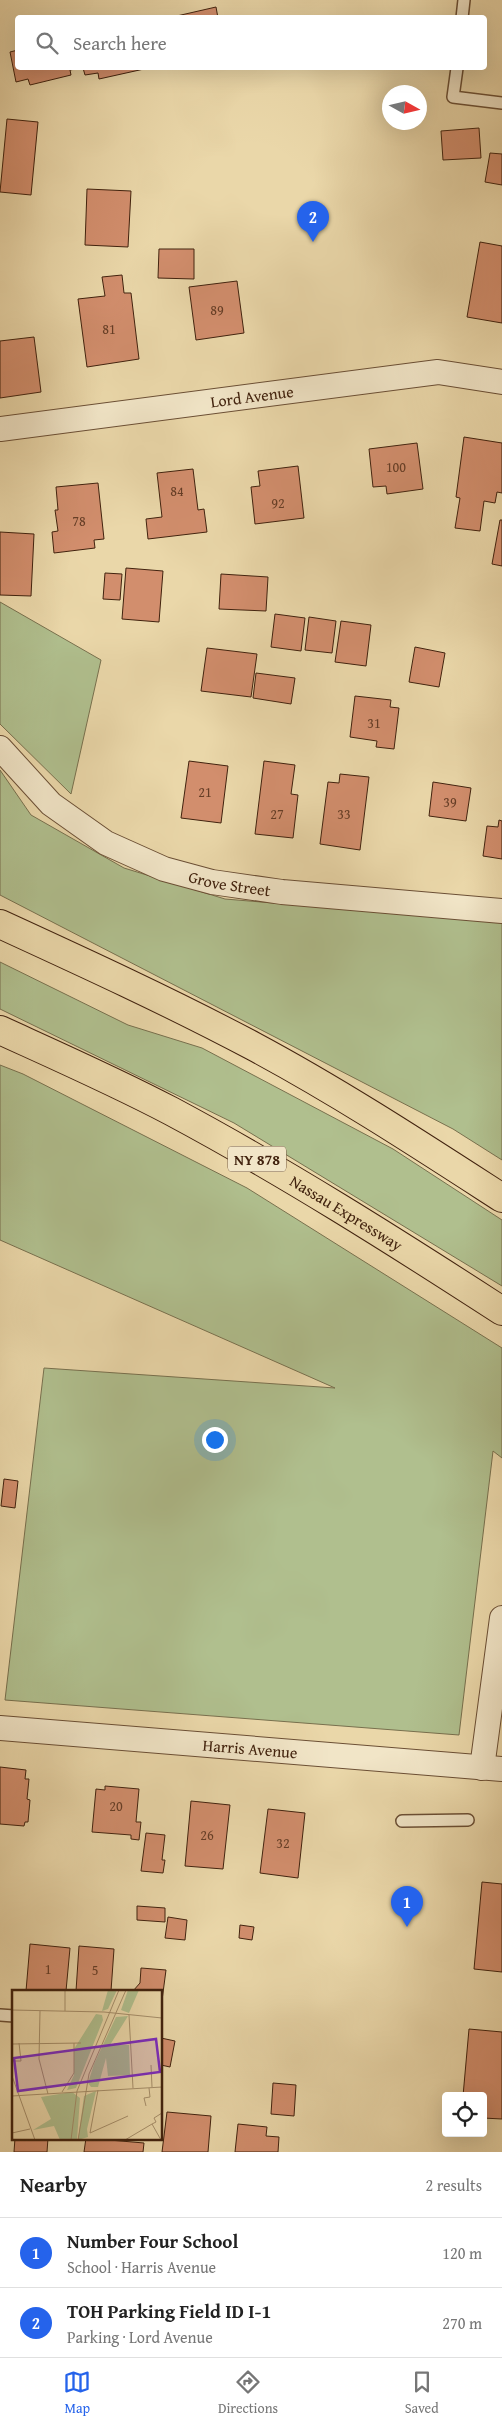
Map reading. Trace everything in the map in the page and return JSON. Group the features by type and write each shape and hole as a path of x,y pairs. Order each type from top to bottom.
{"highway":[{"path":"0,924 106,972 252,1046 397,1130 502,1198"},
{"name":"Nassau Expressway","path":"0,1030 118,1084 212,1134 332,1203 502,1311"}],"street":[{"name":"Lord Avenue","path":"0,429 438,372 502,382"},
{"name":"Grove Street","path":"0,748 51,804 106,843 164,869 212,882 282,892 502,911"},
{"path":"492,1769 502,1618"},
{"name":"Harris Avenue","path":"0,1728 492,1769"}],"lane":[{"path":"462,15 464,0"},
{"path":"457,70 453,97 502,103"},
{"path":"402,1820 468,1820"}],"green space":[{"path":"0,602 101,660 71,794 0,724"},
{"path":"0,770 31,815 124,868 225,899 502,922 502,1160 453,1129 0,895"},
{"path":"0,962 128,1025 202,1048 393,1149 502,1220 502,1286 234,1123 0,1009"},
{"path":"0,1065 23,1074 247,1188 502,1348 502,1458 493,1451 459,1735 5,1700 44,1368 335,1388 0,1240"}],"building":[{"path":"216,7 217,15 181,15"},
{"path":"15,51 15,70 70,70 71,75 30,85 28,79 16,82 10,52"},
{"path":"84,70 140,70 99,79 98,73 85,75"},
{"path":"7,119 38,122 31,195 0,192"},
{"path":"479,128 481,158 443,160 441,131"},
{"path":"490,153 502,154 502,185 485,182"},
{"path":"87,189 131,191 128,247 85,245"},
{"path":"480,242 502,246 502,323 467,317"},
{"path":"159,249 194,249 194,279 158,278"},
{"path":"122,275 124,293 131,293 139,359 87,367 78,299 105,296 102,277"},
{"path":"237,281 244,333 196,340 189,287"},
{"path":"34,337 41,392 0,398 0,341"},
{"path":"464,437 502,443 502,493 497,492 495,503 484,501 480,531 455,528 460,498 456,497"},
{"path":"417,443 423,489 387,494 386,486 373,487 369,449"},
{"path":"298,466 304,518 255,524 251,487 260,486 258,471"},
{"path":"193,469 198,510 204,509 207,532 148,539 146,519 162,517 157,473"},
{"path":"98,483 104,539 94,540 95,548 54,553 52,532 58,531 55,510 58,510 56,487"},
{"path":"500,520 502,520 502,566 492,564"},
{"path":"0,532 34,534 31,596 0,595"},
{"path":"126,568 163,571 159,622 122,619"},
{"path":"105,573 122,574 120,600 103,599"},
{"path":"221,574 268,577 266,611 219,609"},
{"path":"275,614 305,618 301,651 271,647"},
{"path":"309,617 336,621 332,653 305,650"},
{"path":"341,621 371,625 366,666 335,662"},
{"path":"415,647 445,653 439,687 409,682"},
{"path":"207,648 257,654 251,697 201,691"},
{"path":"256,673 295,678 291,704 253,698"},
{"path":"355,696 391,700 390,707 399,708 394,749 376,747 377,741 350,737"},
{"path":"189,761 228,766 221,823 181,818"},
{"path":"264,761 295,765 291,794 298,795 293,838 255,834"},
{"path":"340,774 369,777 360,850 320,844 328,782 339,783"},
{"path":"433,782 471,788 466,821 429,816"},
{"path":"499,820 502,821 502,859 483,856 487,826 498,827"},
{"path":"4,1479 18,1481 15,1508 1,1506"},
{"path":"0,1767 26,1770 25,1779 29,1779 27,1799 30,1800 28,1822 25,1822 24,1826 0,1824"},
{"path":"105,1786 139,1789 136,1822 141,1822 139,1840 131,1839 131,1835 92,1832 96,1789 105,1790"},
{"path":"191,1801 230,1805 223,1869 185,1866"},
{"path":"268,1809 305,1813 298,1878 260,1873"},
{"path":"146,1833 165,1835 162,1860 165,1860 163,1873 141,1871"},
{"path":"482,1882 502,1884 502,1972 474,1969"},
{"path":"137,1906 165,1908 165,1922 137,1920"},
{"path":"168,1917 187,1920 185,1940 165,1938"},
{"path":"240,1925 254,1927 252,1940 239,1938"},
{"path":"30,1944 70,1948 66,1990 26,1990"},
{"path":"79,1946 114,1949 111,1990 76,1990"},
{"path":"141,1968 166,1970 162,2000 162,1990 134,1990 140,1983"},
{"path":"469,2029 502,2032 502,2119 487,2118 487,2092 463,2092"},
{"path":"162,2038 175,2041 170,2067 162,2065"},
{"path":"273,2083 296,2085 294,2116 271,2114"},
{"path":"167,2112 211,2116 208,2152 162,2152"},
{"path":"238,2124 267,2127 266,2136 279,2137 278,2152 235,2152"},
{"path":"15,2140 48,2140 47,2152 14,2152"},
{"path":"86,2140 144,2143 143,2152 84,2152"}],"place":[{"name":"TOH Parking Field ID I-1","path":"313,242"},
{"name":"Number Four School","path":"407,1927"}]}
